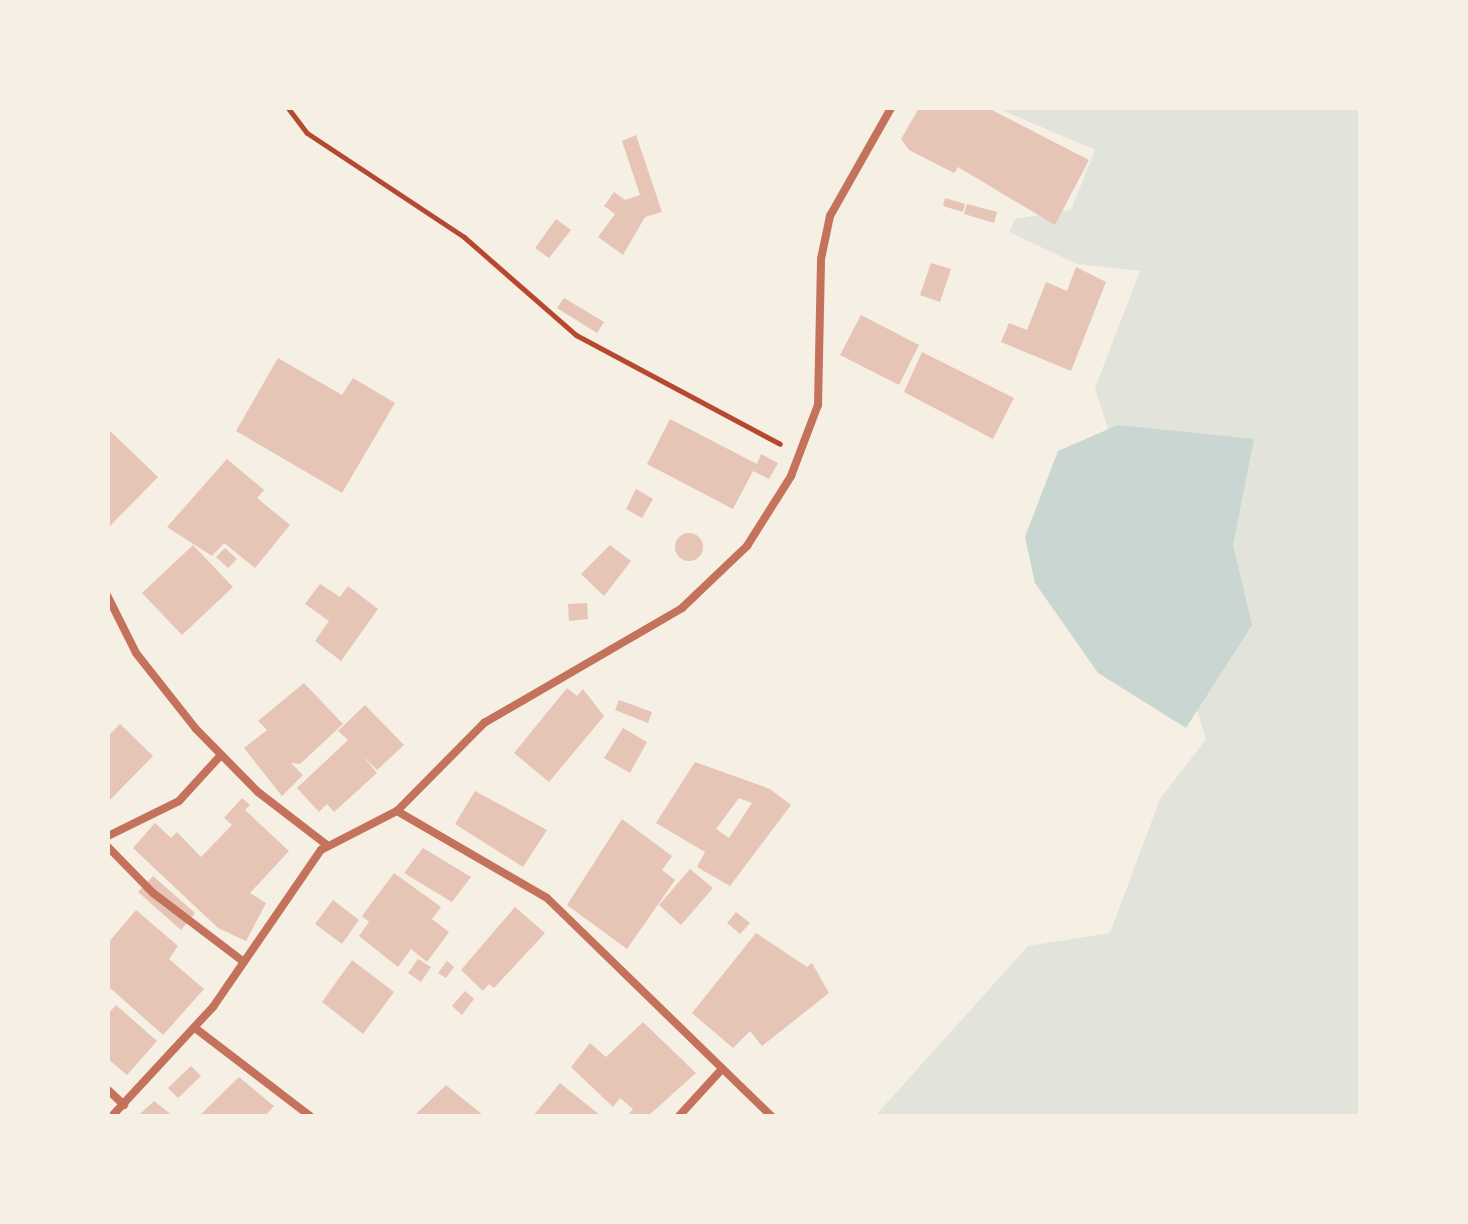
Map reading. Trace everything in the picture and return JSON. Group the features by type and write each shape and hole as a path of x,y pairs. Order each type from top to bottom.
{"street":[{"path":"112,1116 195,1028 328,846 397,811 484,723 682,608 747,546 799,454 818,405 821,259 830,216 891,108"},
{"path":"108,597 136,653 221,755 328,846"},
{"path":"108,836 179,801 221,755"},
{"path":"397,811 547,898 771,1116"},
{"path":"108,847 153,893 244,962"},
{"path":"195,1028 310,1116"},
{"path":"679,1116 722,1069"},
{"path":"108,1090 124,1105"}],"path":[{"path":"288,108 307,133 464,237 576,335 799,454"}],"shaded area":[{"path":"997,108 1360,108 1360,1116 875,1116 1028,946 1110,933 1160,799 1206,739 1095,388 1140,271 1077,264 1009,232 1015,219 1071,210 1095,150"},
{"path":"1118,425 1254,439 1233,545 1252,625 1186,728 1098,673 1035,583 1025,537 1058,451"}],"building":[{"path":"919,108 988,108 1089,160 1055,225 958,167 954,173 909,150 901,139"},
{"path":"636,135 662,212 645,217 623,255 598,237 615,214 604,206 614,192 625,200 640,195 622,141"},
{"path":"945,198 965,204 963,212 943,206"},
{"path":"967,204 997,212 994,223 964,214"},
{"path":"556,219 571,230 549,258 535,248"},
{"path":"931,263 951,269 940,302 920,295"},
{"path":"1076,267 1106,282 1071,371 1001,342 1009,323 1027,330 1046,282 1067,291"},
{"path":"564,298 604,322 597,333 557,308"},
{"path":"861,315 919,345 899,385 840,355"},
{"path":"922,352 1014,398 993,439 904,392"},
{"path":"278,358 342,395 353,378 395,403 342,493 236,431"},
{"path":"670,419 757,464 761,454 778,463 769,479 753,471 733,509 647,464"},
{"path":"108,429 158,477 108,528"},
{"path":"227,459 264,490 257,498 290,525 255,568 224,543 212,556 167,527"},
{"path":"636,489 653,499 642,518 626,509"},
{"path":"689,533 699,537 703,547 699,557 689,561 679,557 675,547 679,537"},
{"path":"193,545 233,587 182,635 142,593"},
{"path":"610,545 631,561 604,596 581,574"},
{"path":"225,548 237,559 228,568 216,557"},
{"path":"320,584 340,597 348,586 378,609 341,661 315,641 329,621 305,604"},
{"path":"587,603 588,619 569,621 568,604"},
{"path":"304,683 343,724 300,764 291,763 303,775 282,796 244,748 267,730 258,721"},
{"path":"567,688 577,696 583,689 604,716 549,782 514,753"},
{"path":"619,700 652,712 648,723 615,710"},
{"path":"365,705 404,745 377,770 363,756 377,773 334,812 327,804 319,812 297,788 348,740 338,731"},
{"path":"120,724 153,756 108,802 108,736"},
{"path":"623,728 647,742 630,773 604,758"},
{"path":"695,762 770,789 791,805 730,886 697,867 705,852 656,823","holes":["739,798 752,803 729,838 716,829"]},
{"path":"475,791 547,830 523,867 455,824"},
{"path":"242,798 250,805 245,810 289,851 250,893 266,903 246,941 218,928 133,848 155,823 171,838 177,832 201,857 232,825 224,818"},
{"path":"622,819 672,856 662,870 675,880 627,949 567,905"},
{"path":"423,848 471,877 452,902 404,873"},
{"path":"690,869 713,888 681,925 659,905"},
{"path":"394,873 441,907 432,919 449,932 427,962 411,949 398,967 359,936 369,922 362,916"},
{"path":"153,876 195,913 181,930 138,892"},
{"path":"333,900 359,920 342,944 315,924"},
{"path":"515,907 545,933 494,988 489,984 483,991 461,970"},
{"path":"136,910 178,946 169,959 204,989 163,1035 108,986 108,943"},
{"path":"736,912 750,923 740,934 727,923"},
{"path":"756,933 807,967 812,963 829,993 762,1046 750,1031 733,1048 692,1013"},
{"path":"418,959 431,967 421,982 408,973"},
{"path":"352,960 394,992 363,1034 322,1002"},
{"path":"447,961 454,967 446,978 438,973"},
{"path":"465,991 474,999 462,1015 452,1006"},
{"path":"116,1005 157,1041 127,1075 108,1059 108,1014"},
{"path":"643,1022 696,1073 648,1116 627,1116 633,1109 620,1098 613,1107 571,1067 590,1043 606,1057"},
{"path":"191,1066 201,1076 178,1098 168,1088"},
{"path":"239,1077 274,1106 265,1116 199,1116"},
{"path":"560,1083 601,1116 533,1116"},
{"path":"446,1085 484,1116 414,1116"},
{"path":"154,1101 173,1116 138,1116"}]}
